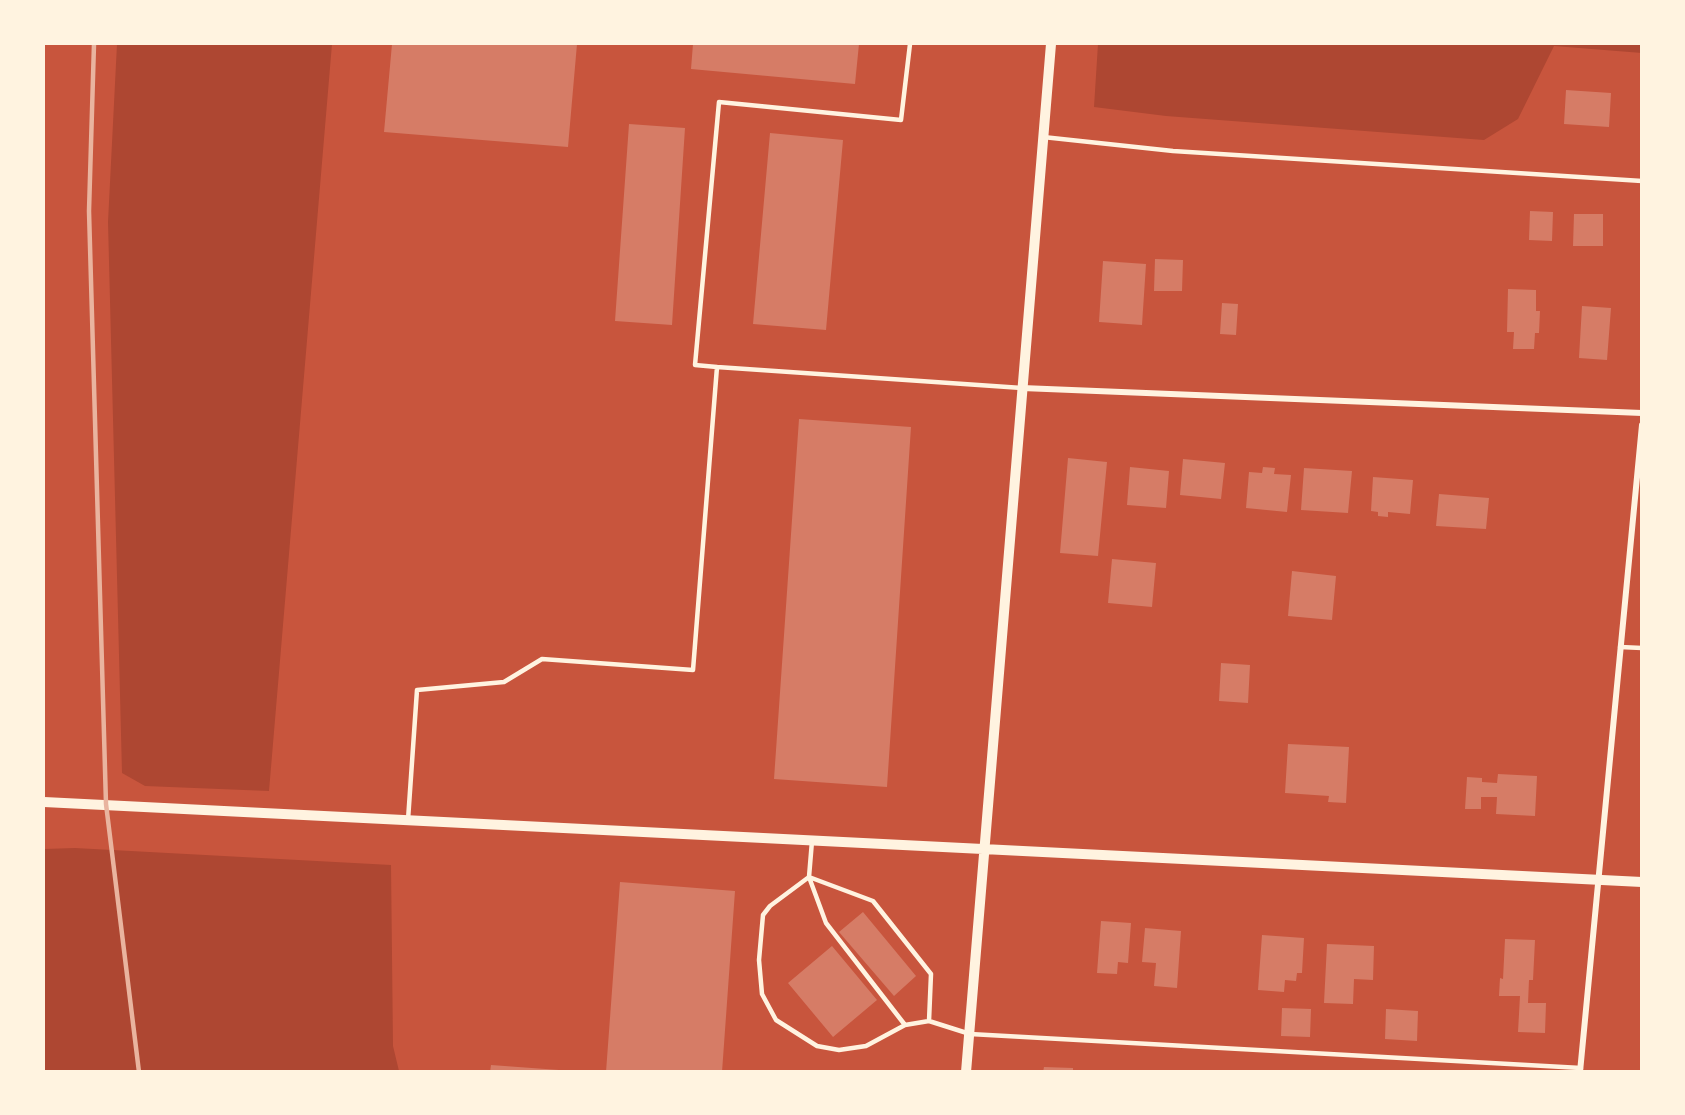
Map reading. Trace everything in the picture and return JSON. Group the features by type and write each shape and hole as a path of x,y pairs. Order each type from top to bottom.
{"street":[{"path":"966,1071 1051,44"},
{"path":"1022,388 1641,413"},
{"path":"1581,1070 1641,425"},
{"path":"44,802 1641,882"}],"lane":[{"path":"910,44 901,120 719,102 695,365 1022,388"},
{"path":"1043,137 1173,151 1641,181"},
{"path":"408,820 417,690 504,682 542,659 693,670 717,367"},
{"path":"1620,647 1641,648"},
{"path":"812,841 809,877 826,923 905,1025"},
{"path":"809,877 873,901 931,974 929,1021"},
{"path":"809,877 770,906 764,915 759,960 762,993 776,1020 817,1046 839,1050 866,1046 905,1025 929,1021 970,1034 1581,1070"}],"shaded area":[{"path":"117,44 332,44 269,791 145,786 122,773 108,222"},
{"path":"1098,44 1641,44 1642,53 1554,46 1518,119 1484,140 1166,116 1094,107"},
{"path":"75,848 391,865 393,1046 399,1071 44,1071 44,849"}],"building":[{"path":"392,44 577,44 568,147 384,132"},
{"path":"693,44 859,44 855,84 691,69"},
{"path":"1566,90 1611,93 1609,127 1564,124"},
{"path":"629,124 685,128 672,325 615,321"},
{"path":"770,133 843,140 826,330 753,324"},
{"path":"1530,211 1553,212 1552,241 1529,240"},
{"path":"1574,214 1603,214 1603,246 1573,246"},
{"path":"1155,259 1183,260 1182,291 1154,291"},
{"path":"1103,261 1146,264 1142,325 1099,322"},
{"path":"1508,289 1536,290 1536,311 1540,311 1539,333 1535,333 1534,349 1513,349 1514,332 1507,332"},
{"path":"1222,303 1238,304 1236,335 1220,334"},
{"path":"1582,306 1611,308 1607,360 1579,358"},
{"path":"799,419 911,427 887,787 774,779"},
{"path":"1068,458 1107,462 1098,556 1060,553"},
{"path":"1183,459 1225,463 1221,499 1180,495"},
{"path":"1130,467 1169,471 1166,508 1127,505"},
{"path":"1263,467 1275,468 1274,474 1291,475 1287,512 1246,508 1249,472 1262,473"},
{"path":"1304,468 1352,471 1348,513 1301,510"},
{"path":"1373,477 1413,480 1410,514 1388,512 1388,517 1378,516 1378,512 1371,511"},
{"path":"1439,494 1489,498 1486,529 1436,526"},
{"path":"1112,559 1156,563 1152,607 1108,603"},
{"path":"1292,571 1336,576 1332,620 1288,616"},
{"path":"1221,663 1250,665 1248,703 1219,701"},
{"path":"1288,744 1349,747 1346,803 1328,802 1329,796 1285,793"},
{"path":"1498,774 1537,776 1535,816 1496,814 1497,797 1481,797 1481,809 1465,809 1467,777 1482,778 1482,782 1497,783"},
{"path":"620,882 735,891 722,1072 606,1072"},
{"path":"863,912 916,976 894,996 839,932"},
{"path":"1101,921 1131,923 1128,963 1118,962 1117,974 1097,973"},
{"path":"1145,928 1181,931 1177,988 1154,986 1156,963 1142,962"},
{"path":"1262,935 1304,938 1302,973 1297,973 1296,981 1285,980 1284,992 1258,990"},
{"path":"1505,939 1535,940 1533,980 1529,980 1528,1003 1546,1003 1545,1033 1518,1032 1520,996 1499,996 1500,978 1503,979"},
{"path":"1327,944 1374,946 1373,980 1354,979 1353,1004 1324,1003"},
{"path":"832,946 877,1000 833,1037 788,983"},
{"path":"1282,1008 1311,1009 1310,1037 1281,1036"},
{"path":"1386,1009 1418,1011 1417,1041 1385,1039"},
{"path":"491,1065 559,1070 559,1072 490,1072"},
{"path":"1044,1067 1073,1068 1073,1072 1043,1072"}],"railway":[{"path":"94,44 89,211 106,804 139,1072"}]}
